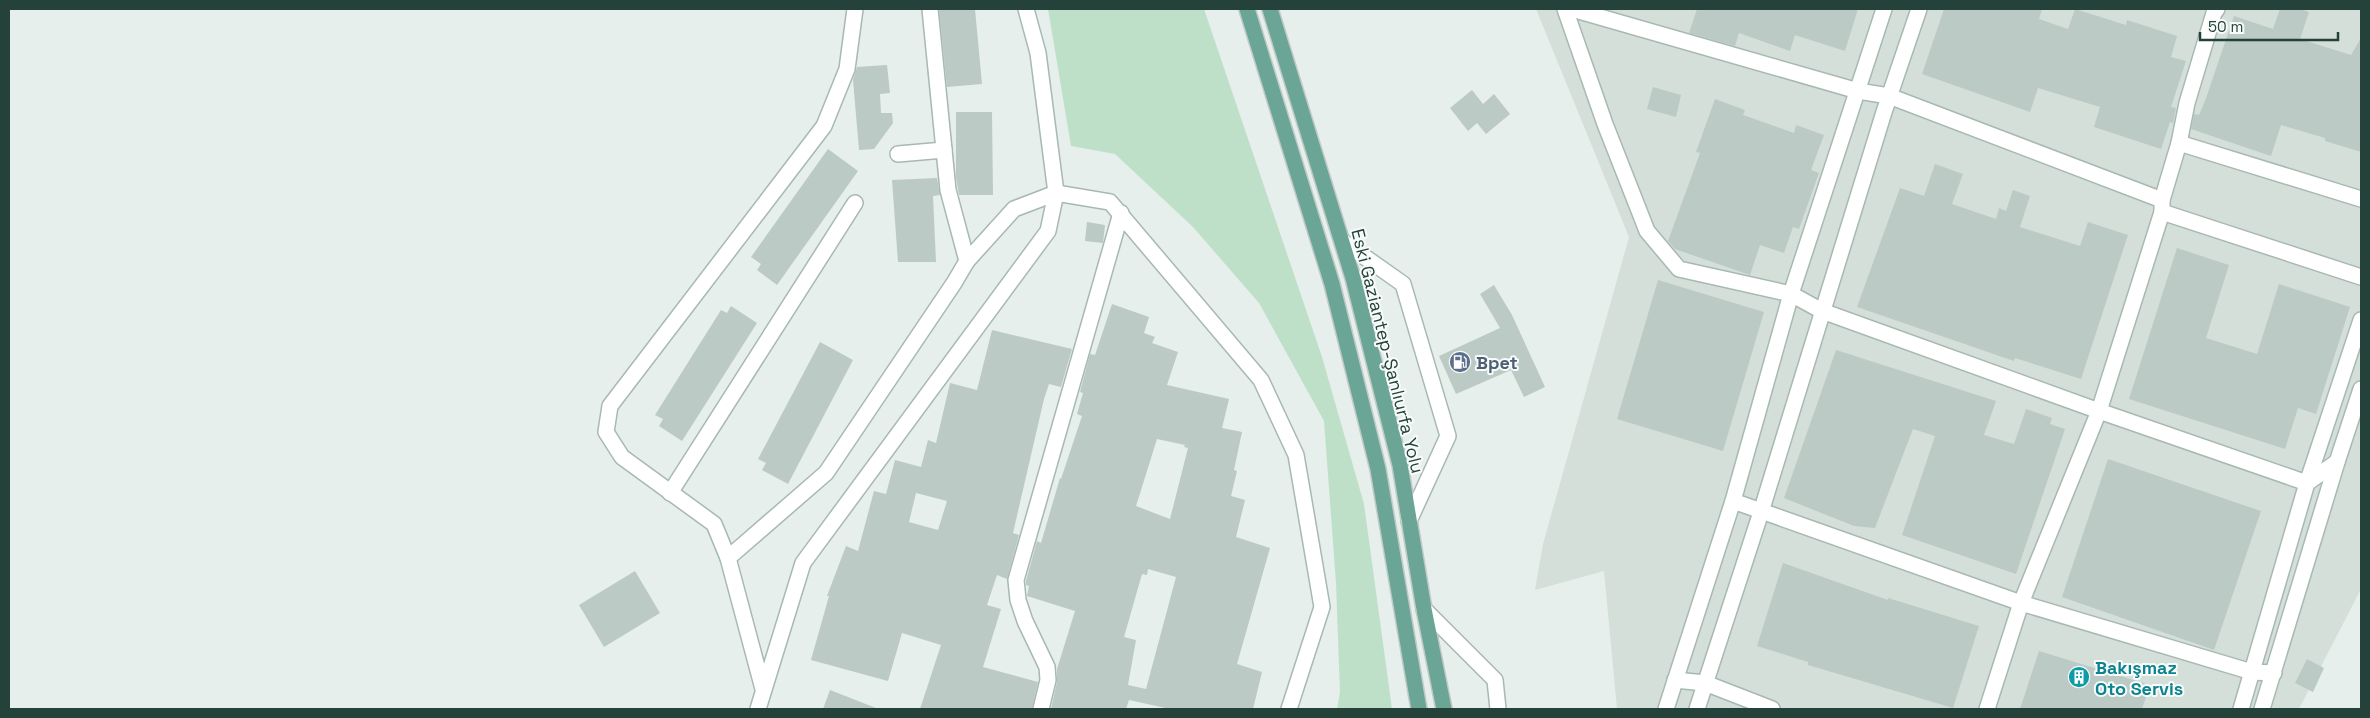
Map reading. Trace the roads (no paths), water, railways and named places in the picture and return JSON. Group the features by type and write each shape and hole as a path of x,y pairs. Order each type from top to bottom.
{"main road":[{"path":"1247,9 1332,284 1376,460 1419,709"},
{"name":"Eski Gaziantep-Şanlıurfa Yolu","path":"1270,9 1353,278 1400,465 1424,609 1444,709"}],"street":[{"path":"763,688 728,558 714,524 622,457 606,432 610,406 824,126 847,69 855,9"},
{"path":"930,9 948,190 967,261"},
{"path":"758,709 803,563 1048,231 1056,193 1038,53 1026,9"},
{"path":"1565,9 1605,124 1647,231 1679,269 1791,294 1822,311 2099,411 2307,483"},
{"path":"1572,9 1858,91 1890,96 2162,206 2361,277"},
{"path":"1666,709 1733,502 1791,294 1884,9"},
{"path":"1697,709 1919,9"},
{"path":"1987,709 2021,603 2099,411 2162,206 2211,10"},
{"path":"2179,143 2361,199"},
{"path":"898,154 944,150"},
{"path":"728,558 826,473 954,284 967,261 1014,209 1056,193 1110,202 1261,380 1296,455 1322,607 1289,709"},
{"path":"670,493 855,203"},
{"path":"1041,709 1048,680 1047,666 1025,621 1018,600 1016,580 1121,214"},
{"path":"1342,241 1403,284 1448,436 1409,521"},
{"path":"2241,709 2307,483 2361,320"},
{"path":"2262,709 2361,389"},
{"path":"2307,483 2337,462"},
{"path":"1733,502 2021,603 2252,672 2274,673"},
{"path":"1424,609 1495,680 1498,709"},
{"path":"1675,680 1705,683 1772,709"}],"place":[{"name":"Bpet","path":"1460,362"},
{"name":"Bakışmaz Oto Servis","path":"2079,677"}]}
